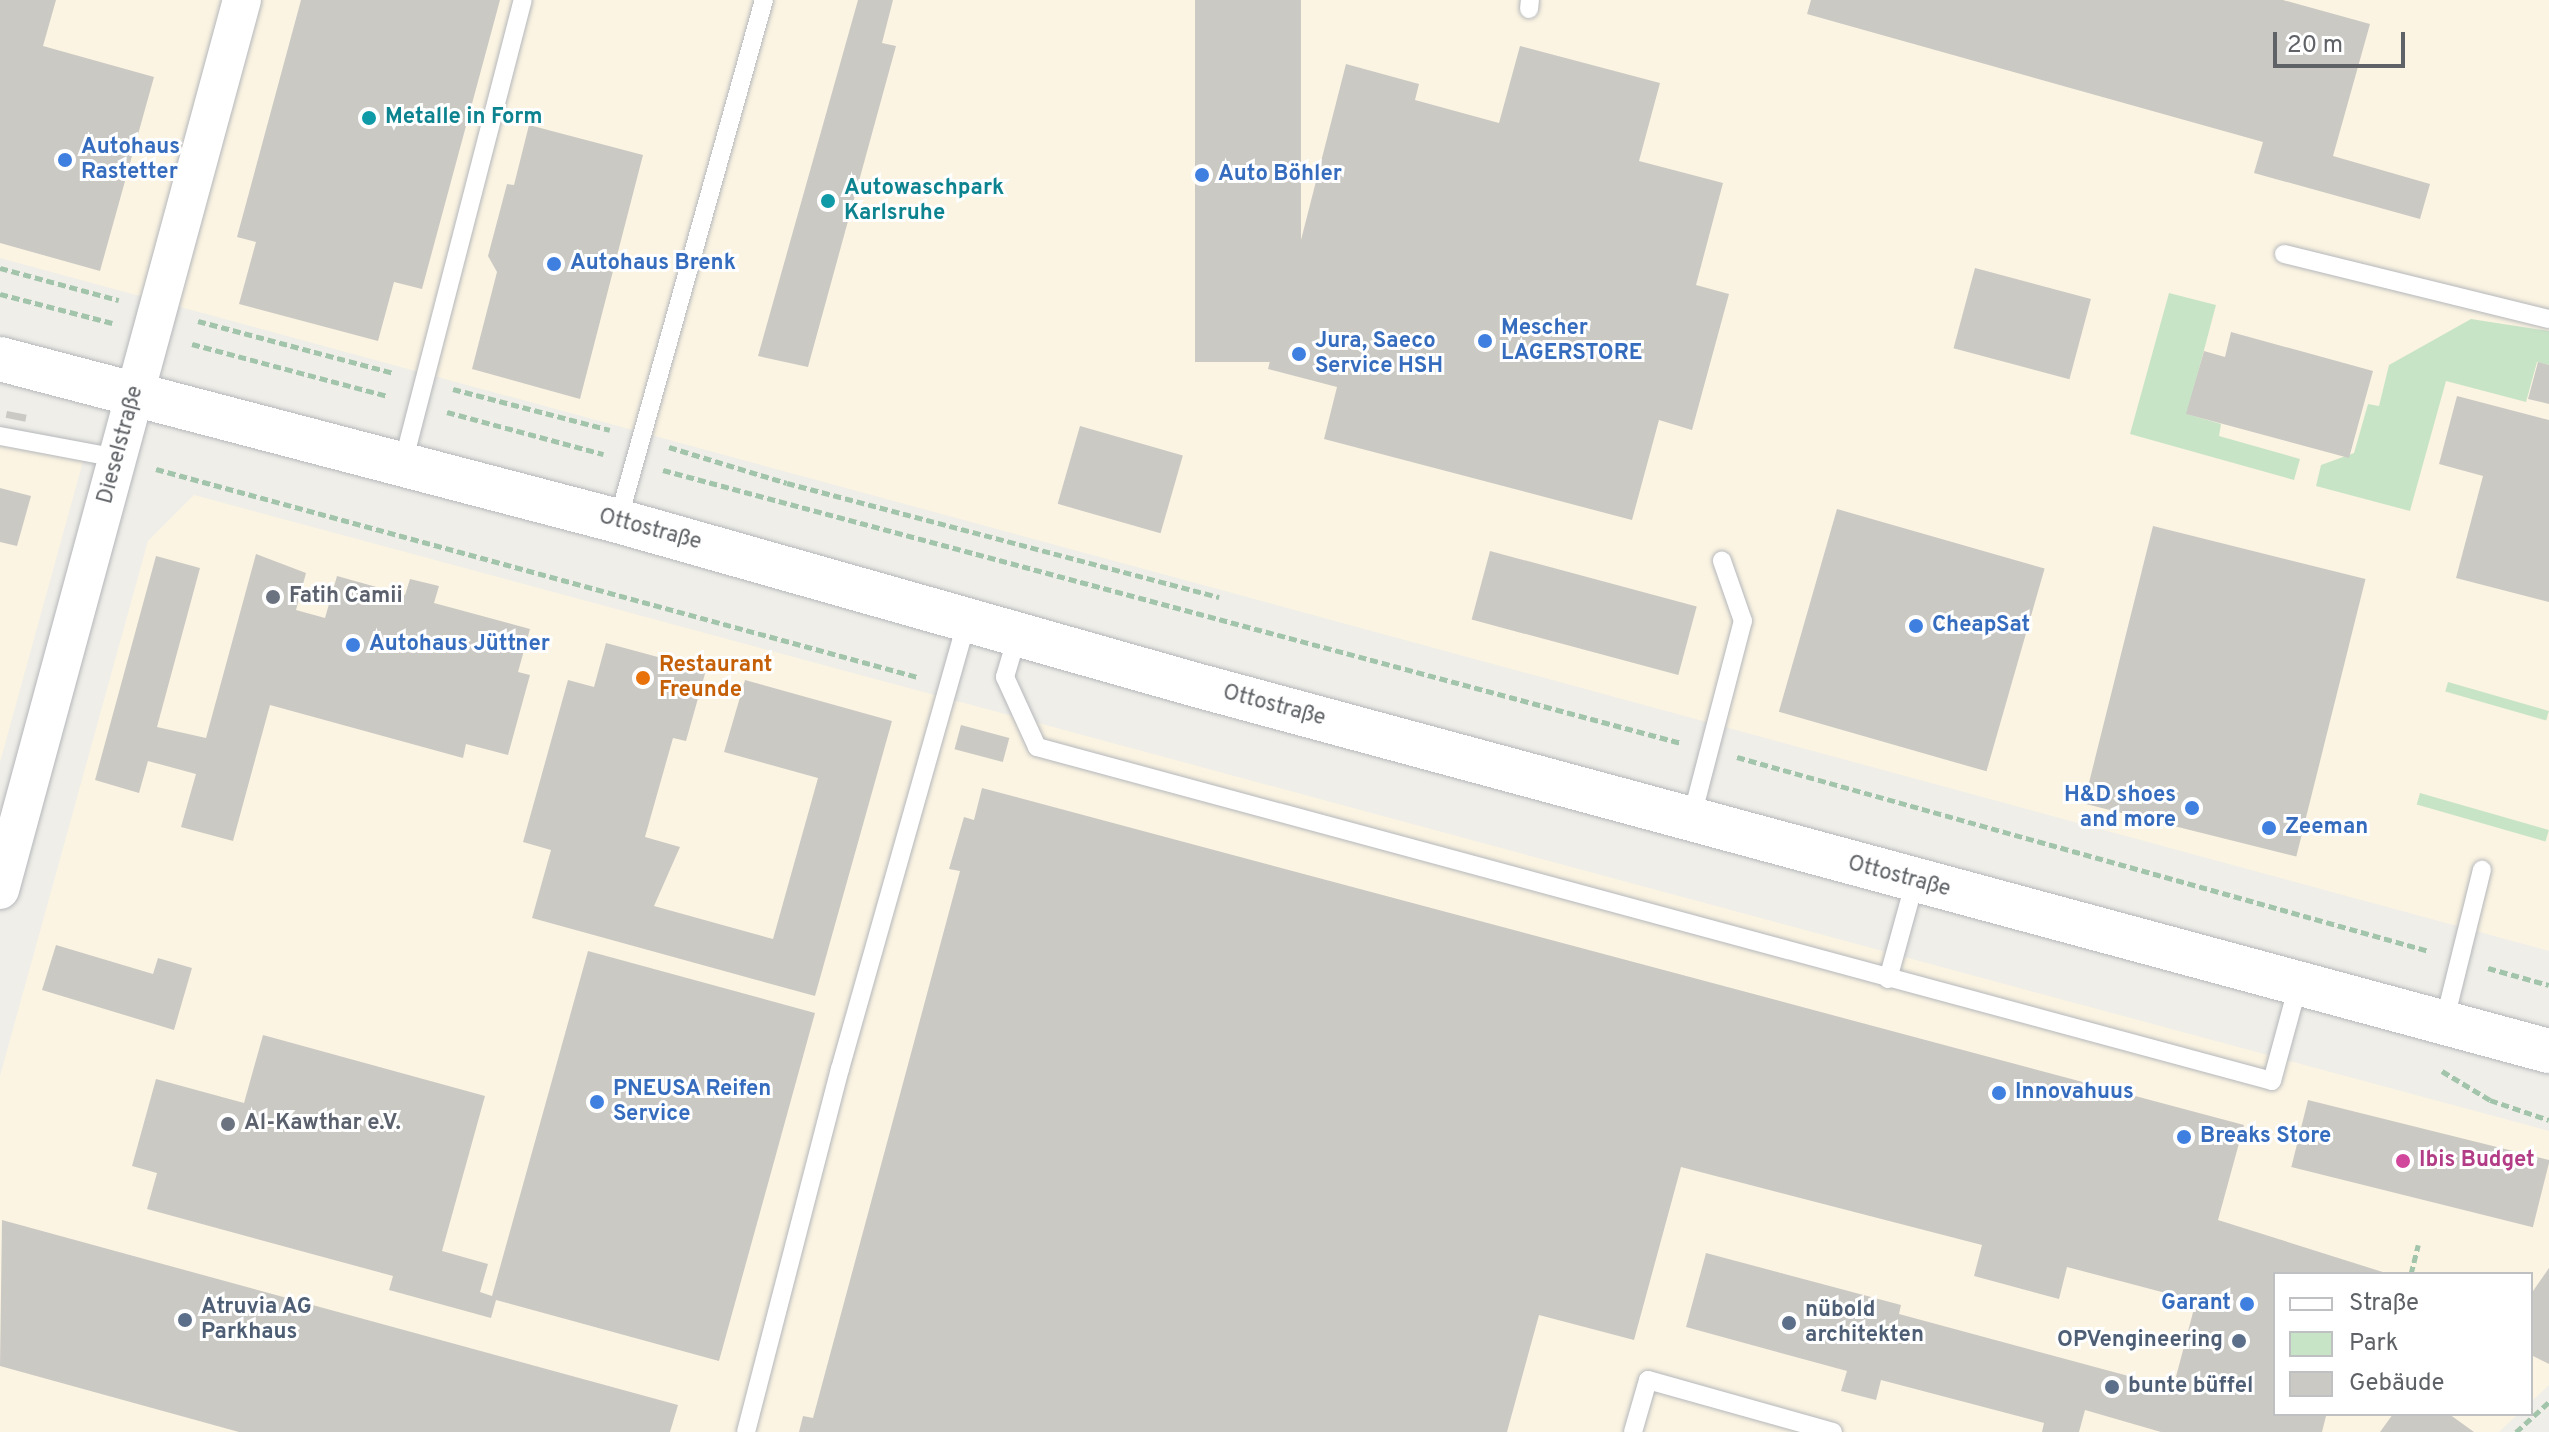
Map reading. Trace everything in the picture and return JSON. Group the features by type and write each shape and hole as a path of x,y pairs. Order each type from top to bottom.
{"main road":[{"name":"Ottostraße","path":"0,359 135,397 403,463 618,521 1691,820 2549,1051"}],"street":[{"name":"Dieselstraße","path":"0,890 242,0"}],"lane":[{"path":"403,463 523,0"},
{"path":"618,521 764,0"},
{"path":"2284,254 2549,319"},
{"path":"0,436 118,458"},
{"path":"1691,820 1743,621 1722,561"},
{"path":"746,1432 967,619"},
{"path":"1018,633 1005,677 1037,747 2272,1081 2298,985"},
{"path":"2443,1024 2482,870"},
{"path":"1888,979 1915,881"},
{"path":"1633,1432 1648,1380 1833,1432"}],"path":[{"path":"118,458 887,671 950,680"},
{"path":"1212,621 1710,750 2549,985"},
{"path":"2411,1272 2418,1245"},
{"path":"2516,1432 2549,1402"}],"shaded area":[{"path":"0,0 2549,0 2549,951 0,258"},
{"path":"0,431 85,454 0,762"},
{"path":"194,495 2549,1131 2549,1385 2533,1400 2533,1272 2273,1272 2273,1416 2516,1416 2499,1432 0,1432 0,1076 148,541"}],"green space":[{"path":"2169,293 2216,305 2187,414 2221,424 2219,436 2300,459 2294,480 2130,434"},
{"path":"2471,319 2549,331 2549,365 2537,362 2526,402 2446,381 2410,511 2316,486 2321,465 2354,453 2368,404 2379,406 2389,365"},
{"path":"2448,682 2549,711 2546,721 2445,692"},
{"path":"2420,793 2549,830 2546,841 2417,805"}],"building":[{"name":"Autohaus Rastetter","path":"0,0 56,0 43,46 154,77 100,271 0,243"},
{"name":"Metalle in Form","path":"301,0 500,0 422,289 394,282 378,341 239,304 256,242 237,237"},
{"name":"Autowaschpark Karlsruhe","path":"858,0 893,0 882,43 896,46 808,367 758,356"},
{"path":"1195,0 1301,0 1301,362 1195,362"},
{"path":"1811,0 2283,0 2370,24 2333,156 2430,184 2420,219 2254,173 2263,142 1807,14"},
{"path":"1520,46 1660,83 1639,161 1723,183 1696,285 1729,294 1692,430 1659,420 1632,520 1324,439 1337,387 1268,369 1346,64 1419,84 1415,100 1499,123"},
{"name":"Autohaus Brenk","path":"529,125 643,155 580,399 472,369 497,272 488,256 507,184 514,185"},
{"path":"1975,268 2091,299 2069,379 1954,348"},
{"path":"2231,332 2373,371 2349,458 2186,414 2204,351 2225,357"},
{"path":"2538,362 2549,365 2549,404 2528,399"},
{"path":"2457,396 2549,420 2549,602 2456,578 2483,476 2439,464"},
{"path":"7,411 27,415 25,422 6,418"},
{"path":"1080,426 1183,455 1161,533 1058,504"},
{"path":"0,488 31,496 17,546 0,542"},
{"name":"CheapSat","path":"1837,509 2045,569 1986,771 1779,712"},
{"path":"2153,526 2365,579 2296,856 2084,804"},
{"path":"1490,551 1697,606 1678,675 1472,620"},
{"path":"256,554 306,573 296,610 325,618 337,576 405,595 410,579 439,586 434,603 530,629 518,672 530,675 508,755 466,744 463,758 270,705 233,841 181,827 196,774 148,761 139,793 95,780 156,556 200,568 157,727 206,738"},
{"path":"606,643 706,670 686,741 673,738 645,837 680,847 654,906 773,939 818,778 724,752 745,680 892,721 815,996 532,918 551,850 523,842 568,680 594,687"},
{"path":"961,725 1009,738 1003,762 955,749"},
{"path":"982,788 2244,1125 2218,1220 2383,1272 2273,1272 2273,1416 2326,1416 2322,1432 2161,1432 2085,1410 2079,1432 2042,1432 2044,1423 1881,1380 1876,1400 1841,1391 1847,1371 1686,1327 1706,1253 1901,1305 1899,1314 2173,1388 2196,1301 2067,1267 2059,1299 1974,1276 1982,1245 1681,1167 1634,1340 1539,1315 1507,1432 799,1432 803,1416 813,1418 960,871 949,869 964,817 974,820"},
{"path":"56,945 153,974 158,958 192,968 174,1030 42,990"},
{"path":"588,951 815,1013 719,1361 496,1300 491,1318 389,1290 393,1276 147,1209 157,1173 132,1166 156,1079 244,1103 263,1035 485,1096 442,1251 488,1264 480,1292 492,1296"},
{"name":"Ibis Budget","path":"2308,1100 2549,1160 2533,1227 2291,1167"},
{"name":"Atruvia AG Parkhaus","path":"2,1220 678,1405 670,1432 239,1432 0,1366"},
{"path":"2549,1268 2549,1364 2533,1356 2533,1291"},
{"path":"2392,1416 2452,1416 2474,1432 2380,1432"}],"place":[{"name":"Metalle in Form","path":"369,118"},
{"name":"Autohaus Rastetter","path":"65,160"},
{"name":"Auto Böhler","path":"1202,175"},
{"name":"Autowaschpark Karlsruhe","path":"828,201"},
{"name":"Autohaus Brenk","path":"554,264"},
{"name":"Mescher LAGERSTORE","path":"1485,341"},
{"name":"Jura, Saeco Service HSH","path":"1299,354"},
{"name":"Fatih Camii","path":"273,597"},
{"name":"CheapSat","path":"1916,626"},
{"name":"Autohaus Jüttner","path":"353,645"},
{"name":"Restaurant Freunde","path":"643,678"},
{"name":"H&D shoes and more","path":"2192,808"},
{"name":"Zeeman","path":"2269,828"},
{"name":"Innovahuus","path":"1999,1093"},
{"name":"PNEUSA Reifen Service","path":"597,1102"},
{"name":"Al-Kawthar e.V.","path":"228,1124"},
{"name":"Breaks Store","path":"2184,1137"},
{"name":"Ibis Budget","path":"2403,1161"},
{"name":"Garant","path":"2247,1304"},
{"name":"Atruvia AG Parkhaus","path":"185,1320"},
{"name":"nübold architekten","path":"1789,1323"},
{"name":"OPVengineering","path":"2239,1341"},
{"name":"bunte büffel","path":"2112,1387"}]}
